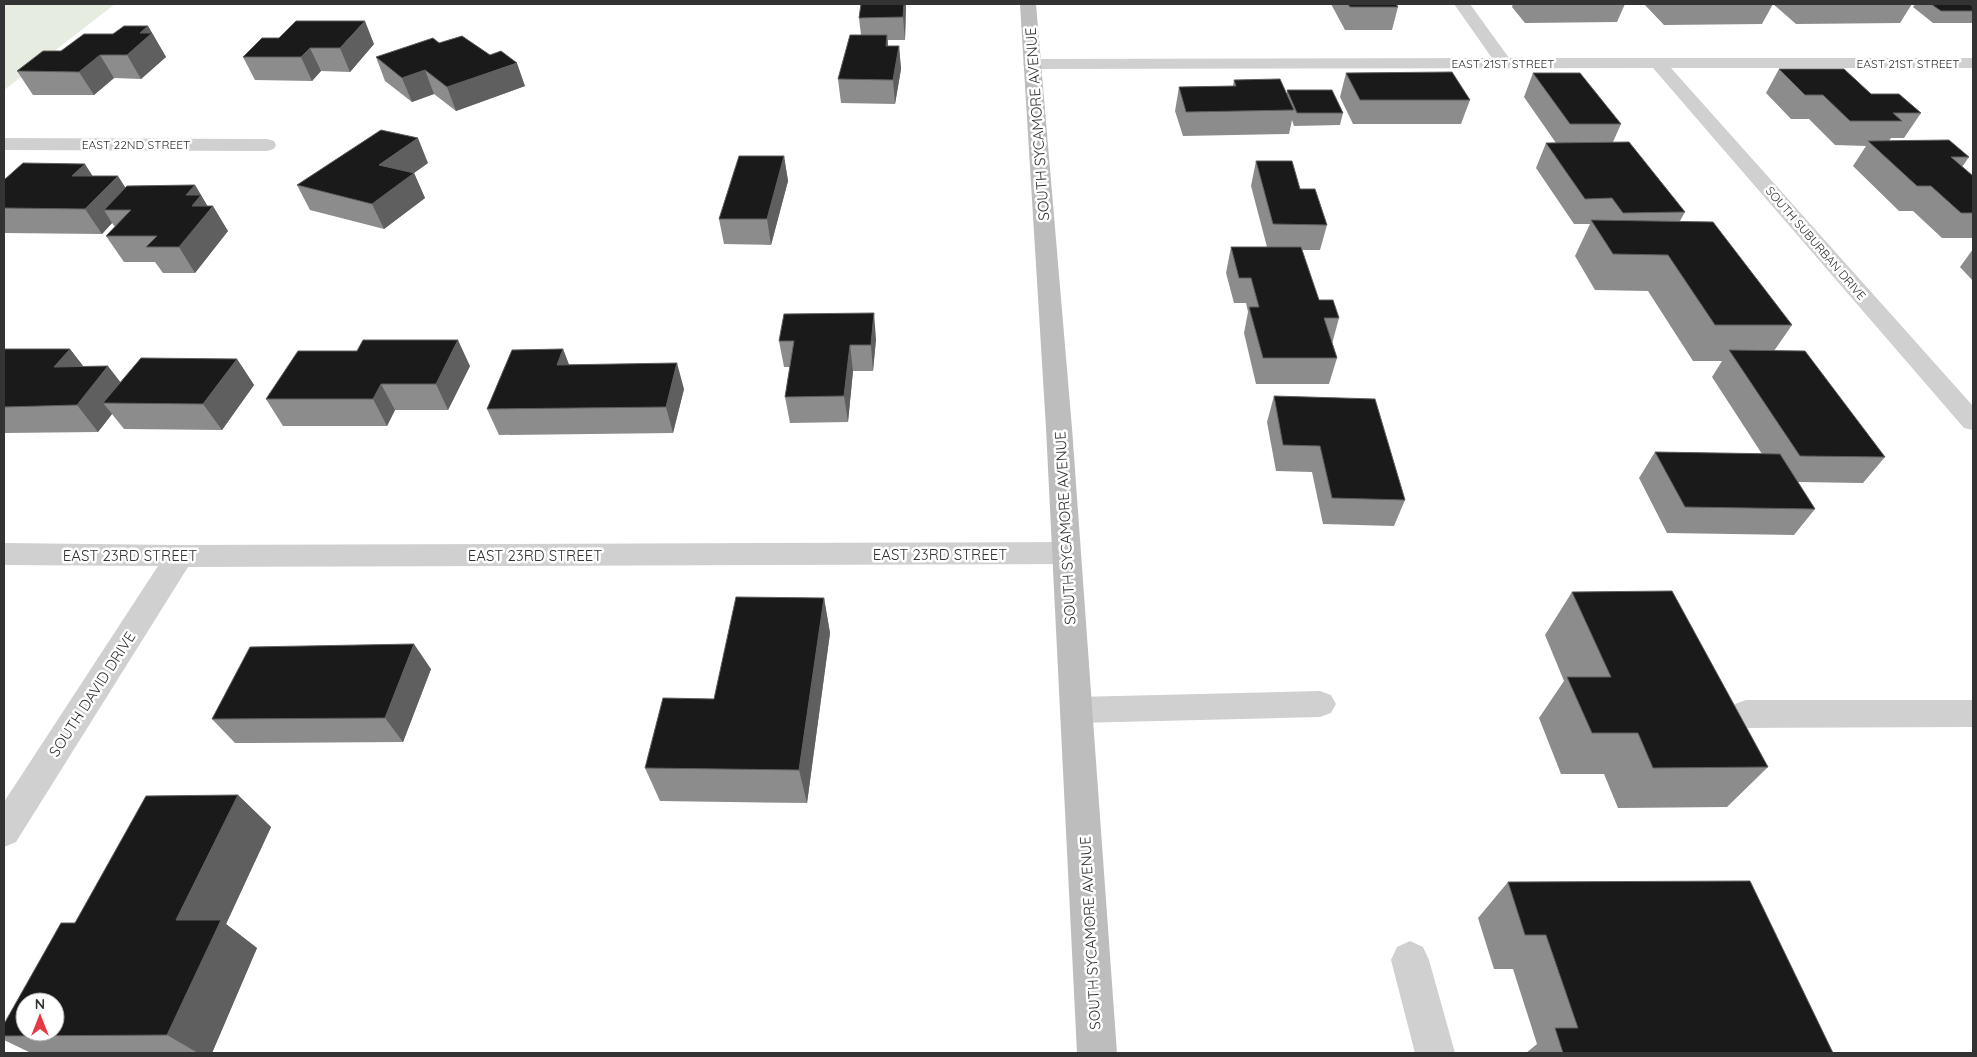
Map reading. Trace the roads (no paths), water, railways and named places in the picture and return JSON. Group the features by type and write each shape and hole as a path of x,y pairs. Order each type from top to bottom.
{"main road":[{"name":"SOUTH SYCAMORE AVENUE","path":"1028,4 1058,418 1097,1053"}],"street":[{"path":"1462,4 1504,63"},
{"name":"EAST 21ST STREET","path":"1032,64 1973,63"},
{"name":"SOUTH SUBURBAN DRIVE","path":"1658,64 1973,422"},
{"name":"EAST 22ND STREET","path":"4,144 267,144"},
{"name":"EAST 23RD STREET","path":"4,554 180,556 1066,553"},
{"name":"SOUTH DAVID DRIVE","path":"4,831 180,556"},
{"path":"1076,710 1320,704"},
{"path":"1746,714 1973,714"},
{"path":"1410,960 1435,1053"}]}
